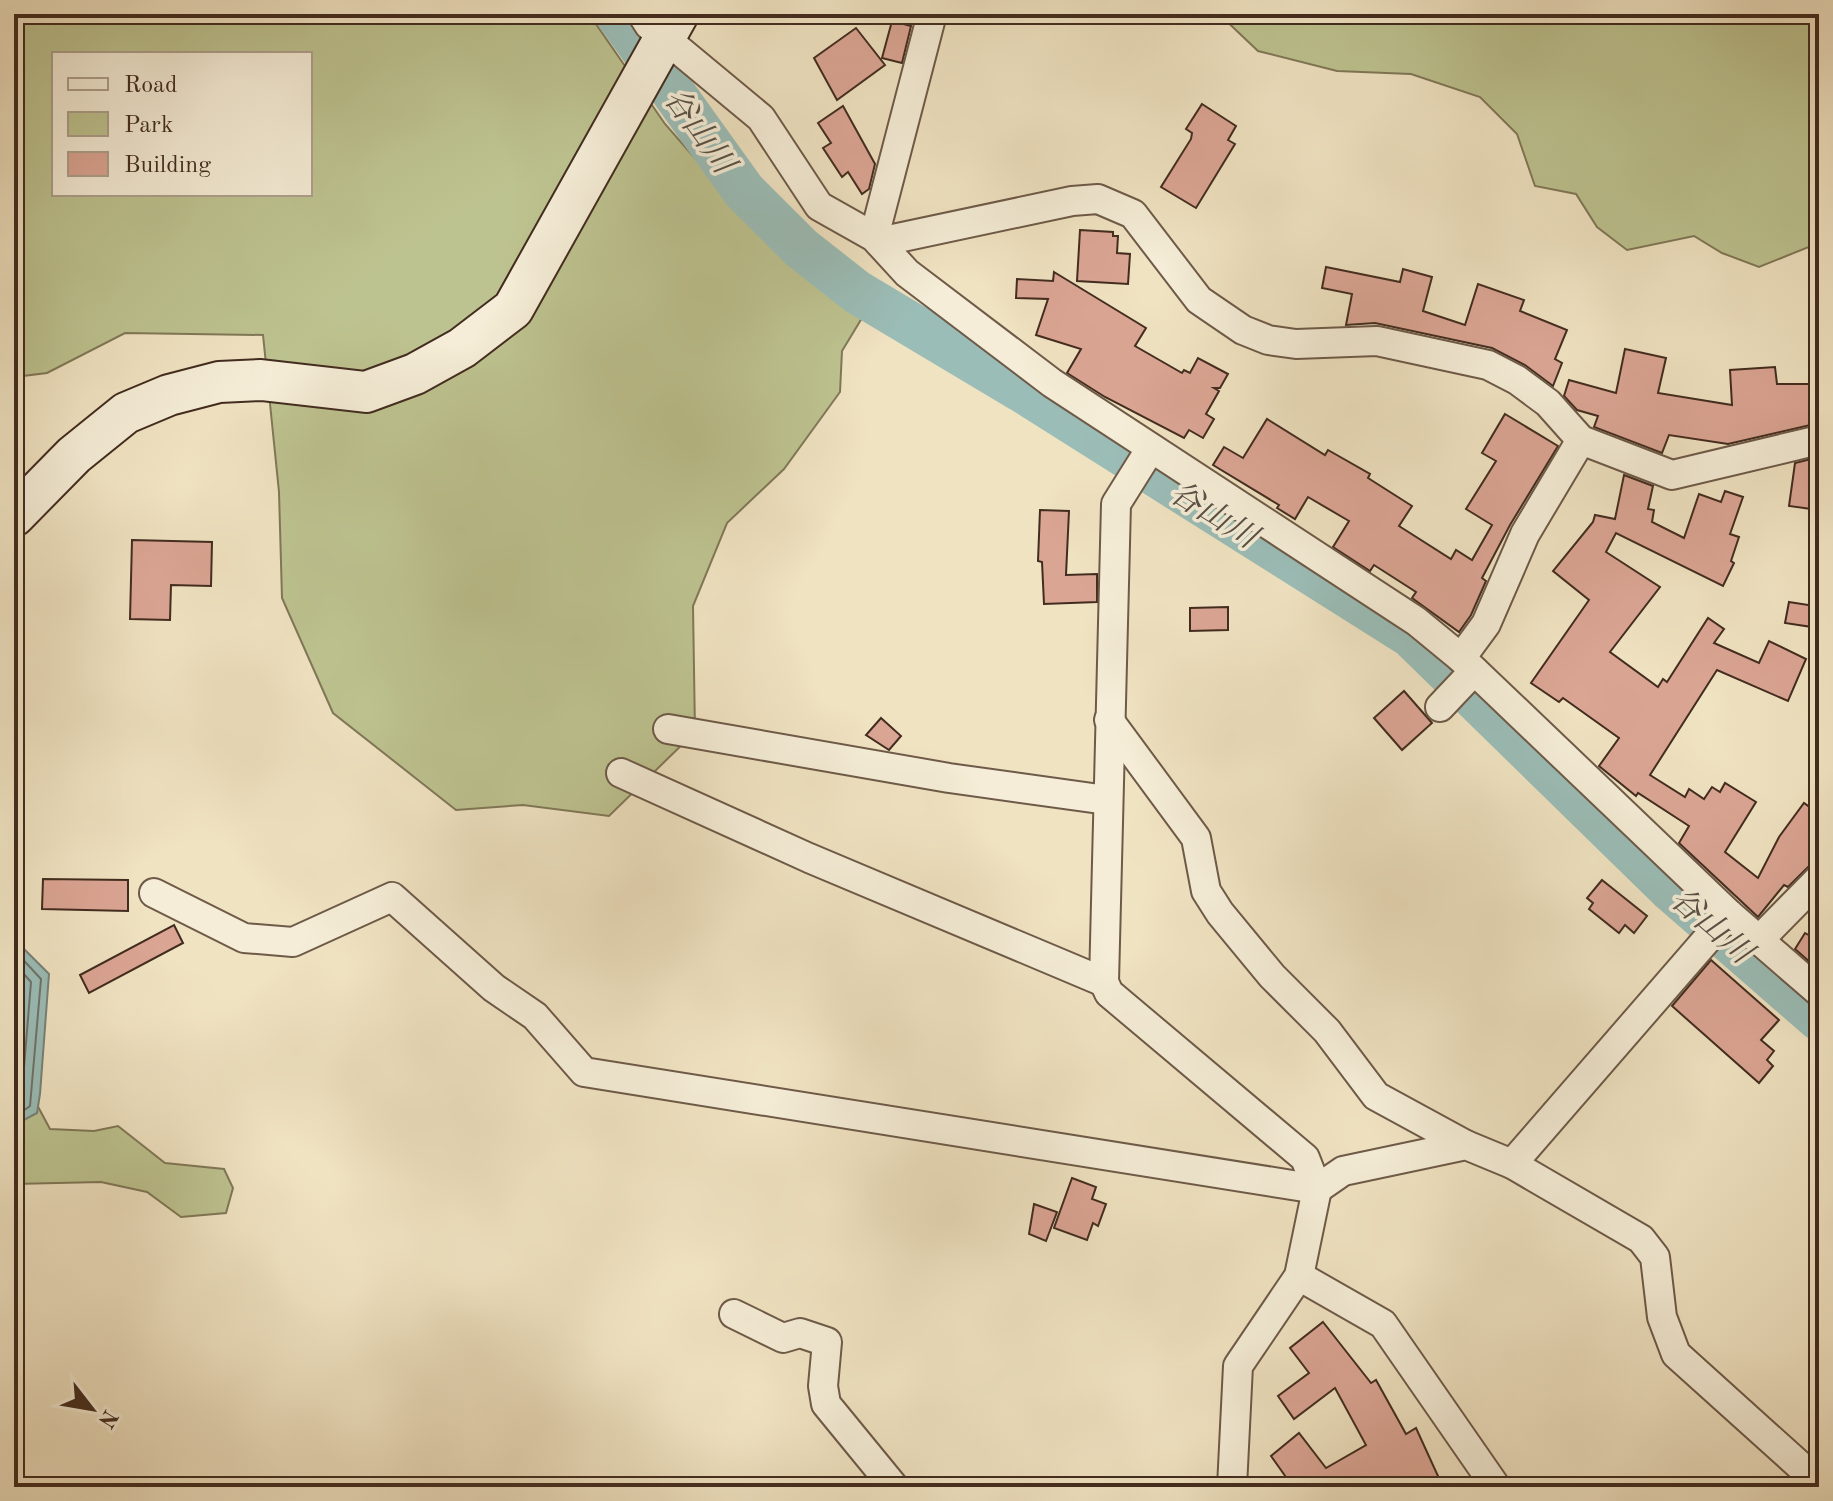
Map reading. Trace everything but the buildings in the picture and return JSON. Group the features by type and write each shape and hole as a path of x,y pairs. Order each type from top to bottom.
{"street":[{"path":"876,240 932,14"},
{"path":"14,516 74,455 126,413 169,395 219,382 261,380 366,392 415,374 462,348 513,309 634,91 661,29 761,118 819,206 876,240 907,273 1039,374 1416,621 1467,664 1729,914 1819,992"},
{"path":"876,240 1072,201 1098,199 1133,214 1199,300 1243,330 1268,340 1296,344 1377,341 1488,365 1517,380 1548,403 1581,440 1672,475 1819,440"},
{"path":"1440,707 1467,664 1525,534 1581,440"},
{"path":"1150,449 1116,504 1104,982 1109,993 1182,1057 1305,1158 1317,1189 1299,1276 1238,1366 1232,1487"},
{"path":"1109,720 1196,838 1206,891 1213,902 1272,976 1327,1031 1376,1096 1466,1145 1512,1164 1641,1239 1655,1257 1662,1317 1676,1354 1808,1473 1819,1473"},
{"path":"668,729 949,778 1107,800"},
{"path":"621,773 809,858 1104,982"},
{"path":"1760,939 1819,879"},
{"path":"154,893 244,938 293,942 392,897 494,988 535,1016 584,1072 1317,1189 1343,1171 1466,1145"},
{"path":"1512,1164 1729,914"},
{"path":"1299,1276 1383,1324 1496,1487"},
{"path":"734,1314 783,1338 800,1333 827,1342 823,1386 826,1404 894,1487"}],"green space":[{"path":"14,14 589,14 665,124 775,250 865,313 842,351 840,392 784,469 727,523 693,606 695,732 609,816 523,805 456,810 333,713 282,598 279,492 263,335 125,333 47,373 14,377"},
{"path":"1219,14 1819,14 1819,249 1811,246 1759,267 1722,253 1694,236 1627,250 1597,227 1576,194 1535,186 1517,134 1480,97 1411,74 1337,71 1258,51"},
{"path":"14,1062 50,1129 94,1131 118,1126 165,1163 224,1169 233,1188 226,1213 181,1217 147,1192 101,1182 14,1184"}],"water":[{"path":"14,939 49,974 37,1113 24,1120 14,1118"}],"waterway":[{"name":"谷山川","path":"617,14 744,191 801,248 857,292 1021,390 1411,636 1671,890 1819,1019"}]}
